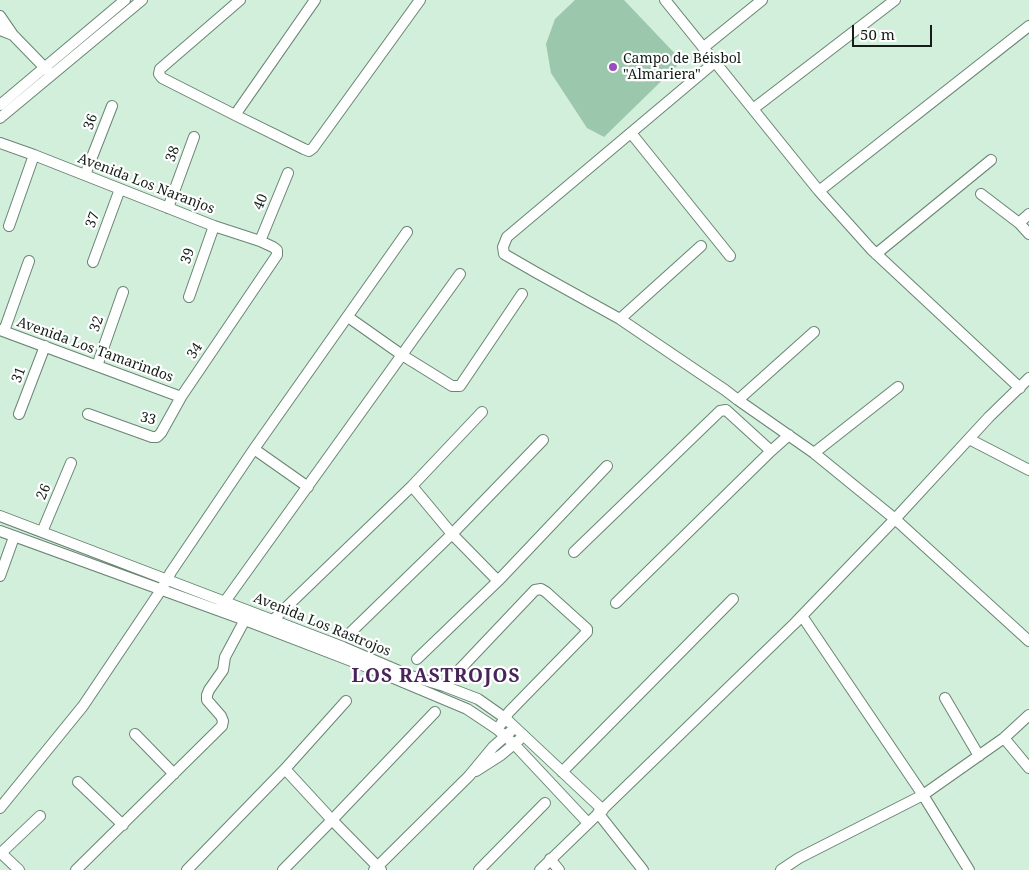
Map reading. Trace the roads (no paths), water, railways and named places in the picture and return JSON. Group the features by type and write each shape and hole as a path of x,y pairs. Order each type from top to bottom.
{"street":[{"path":"0,118 125,0"},
{"path":"0,105 142,0"},
{"path":"240,0 160,69 159,74 162,78 309,151 420,0"},
{"path":"235,115 315,0"},
{"path":"664,0 819,191 876,254 1020,388"},
{"path":"704,47 762,0"},
{"path":"753,109 895,0"},
{"path":"0,16 13,35 48,71"},
{"path":"819,191 1029,26"},
{"path":"0,30 13,35"},
{"path":"715,62 507,237 504,242 504,254 620,319 814,453 895,519 1029,641"},
{"name":"36","path":"85,175 112,106"},
{"path":"631,133 730,256"},
{"name":"38","path":"168,208 194,137"},
{"name":"Avenida Los Naranjos","path":"0,143 214,226 260,241 277,250 277,255"},
{"path":"8,226 34,156"},
{"path":"876,254 991,160"},
{"name":"40","path":"260,241 288,173"},
{"name":"37","path":"93,262 120,189"},
{"path":"981,194 1019,223 1029,234"},
{"path":"1019,223 1029,214"},
{"name":"39","path":"189,296 214,226"},
{"path":"0,808 83,706 254,449 407,232"},
{"path":"620,319 701,246"},
{"name":"34","path":"180,397 277,255"},
{"path":"2,330 29,261"},
{"path":"222,606 460,274"},
{"name":"32","path":"96,366 123,292"},
{"path":"348,316 402,355 452,386 460,386 522,294"},
{"name":"Avenida Los Tamarindos","path":"2,330 180,397"},
{"path":"738,400 814,332"},
{"name":"31","path":"19,414 45,346"},
{"path":"540,870 802,616 989,417 1029,378"},
{"path":"814,453 898,387"},
{"name":"33","path":"88,414 152,437 157,437 161,434 180,397"},
{"path":"574,552 720,411 726,410 771,451"},
{"path":"270,624 412,486 482,412"},
{"path":"616,603 789,435"},
{"path":"969,439 1029,470"},
{"path":"349,634 452,534 544,440"},
{"path":"254,449 308,487"},
{"name":"26","path":"42,532 71,463"},
{"path":"416,658 498,581 607,466"},
{"path":"412,486 452,534 498,581"},
{"name":"Avenida Los Rastrojos","path":"0,516 168,580 247,616 343,647 411,676 478,699 515,727 600,811 643,870"},
{"name":"Avenida Los Rastrojos","path":"0,531 161,590 222,606"},
{"path":"0,576 14,537"},
{"path":"444,686 535,590 541,589 546,592 587,629 587,632 509,712 497,728"},
{"path":"562,772 733,599"},
{"path":"76,870 222,726 221,716 207,700 207,695 223,670 225,656 247,616"},
{"path":"802,616 922,795 969,870"},
{"name":"Avenida Los Rastrojos","path":"270,624 467,709 506,736 588,823"},
{"path":"945,698 979,756"},
{"path":"187,870 285,769 346,701"},
{"path":"283,870 435,712"},
{"path":"780,870 799,858 922,795 1004,738 1029,715"},
{"path":"285,769 378,869 469,776 493,747 515,727"},
{"path":"135,734 174,774"},
{"path":"469,776 491,762 524,736"},
{"path":"1004,738 1029,768"},
{"path":"78,782 122,825"},
{"path":"479,870 545,803"},
{"path":"19,870 1,853 40,816"},
{"path":"550,860 559,870"}],"place":[{"name":"Campo de Béisbol \"Almariera\"","path":"613,67"}],"district":[{"name":"LOS RASTROJOS","path":"436,677"}]}
